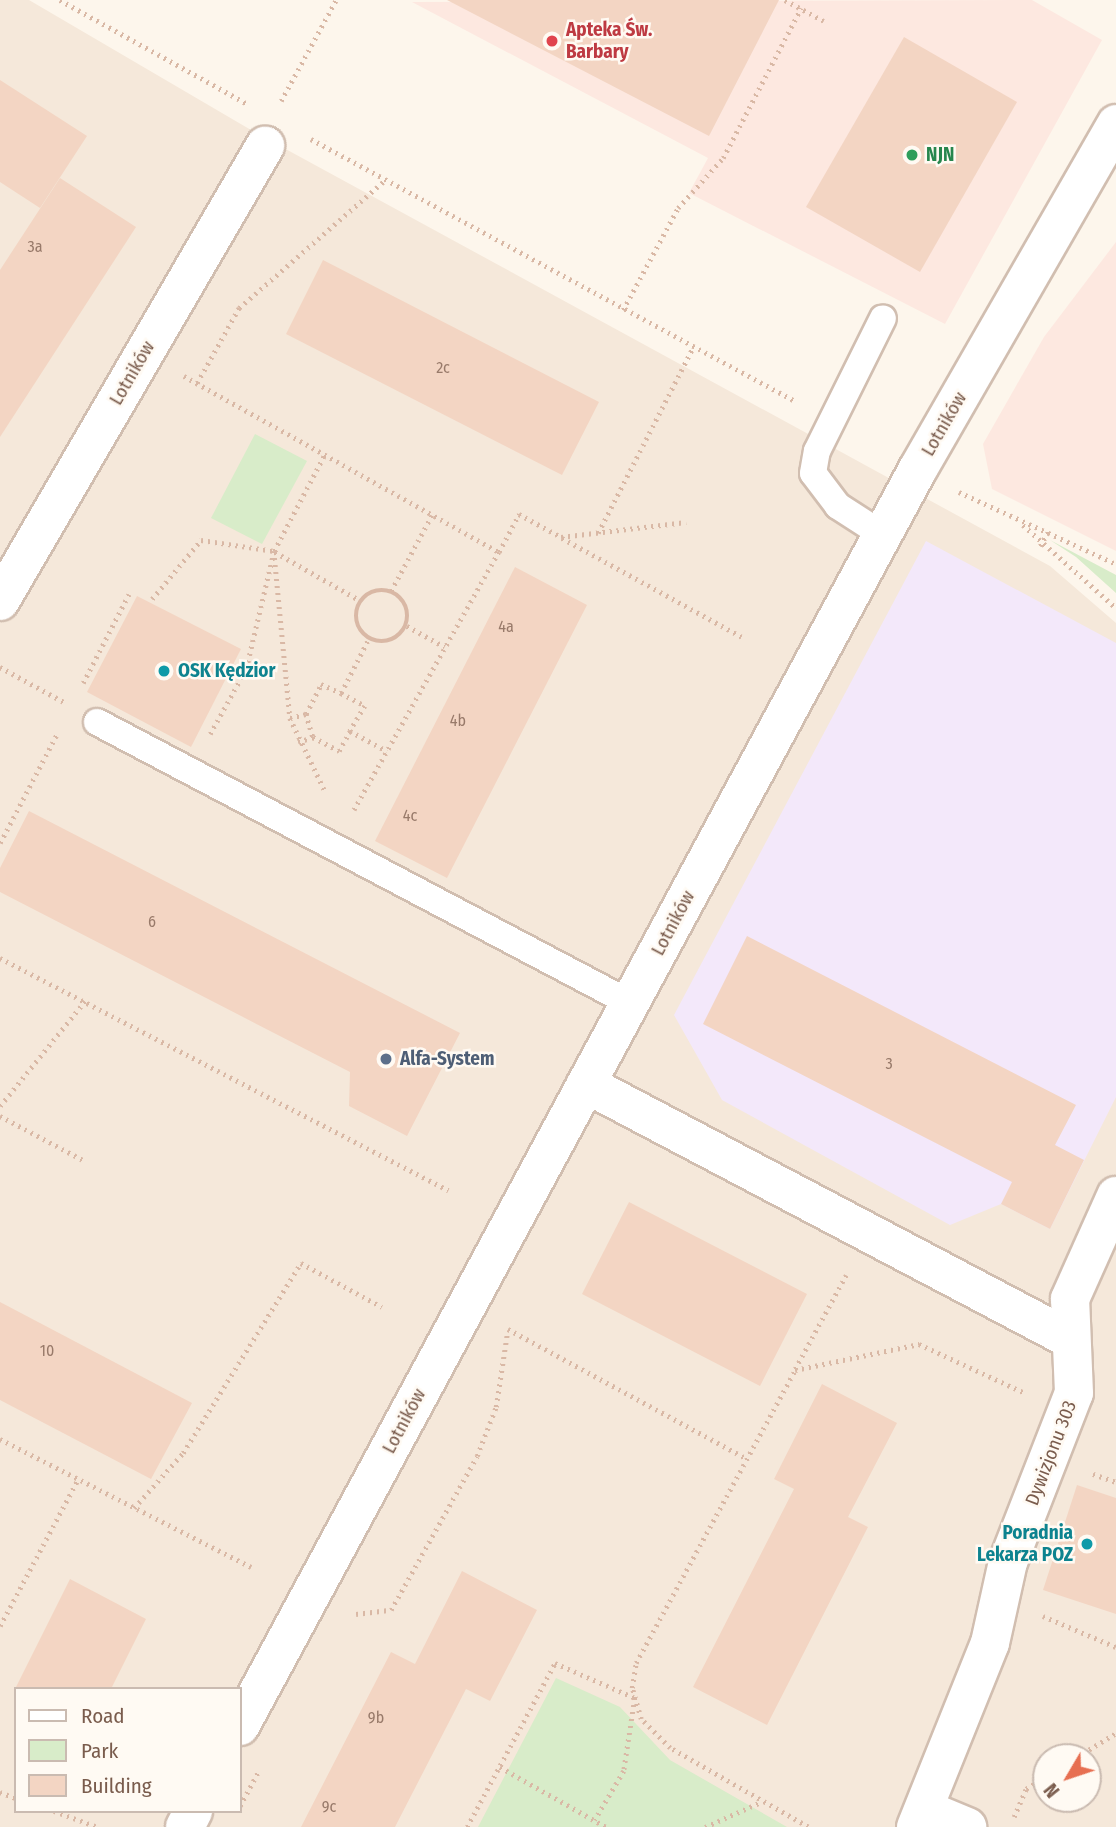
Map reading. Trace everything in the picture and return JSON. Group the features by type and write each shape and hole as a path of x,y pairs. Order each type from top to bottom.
{"street":[{"name":"Lotników","path":"242,1722 918,469 1116,124"},
{"name":"Lotników","path":"0,601 144,353 262,128"},
{"path":"586,1084 1070,1339"},
{"name":"Dywizjonu 303","path":"920,1818 990,1643 1009,1562 1067,1412 1075,1378 1070,1339 1070,1299 1116,1196"},
{"path":"920,1818 967,1827"}],"lane":[{"path":"883,318 831,420 813,463 815,482 838,506 883,535"},
{"path":"97,722 190,772 339,838 630,1003"}],"path":[{"path":"60,0 262,128"},
{"path":"279,105 336,0"},
{"path":"785,0 824,21"},
{"path":"623,310 678,208 723,158 801,8"},
{"path":"306,136 623,310 831,420"},
{"path":"197,383 239,308 385,180"},
{"path":"598,534 693,347"},
{"path":"144,353 499,552"},
{"path":"190,772 246,669 274,551 325,454"},
{"path":"918,469 1023,525 1050,529 1116,564"},
{"path":"391,591 432,514"},
{"path":"339,838 519,514 742,637"},
{"path":"561,537 686,522"},
{"path":"1023,525 1040,546 1116,608"},
{"path":"1040,546 1050,529"},
{"path":"152,599 201,540 274,551 361,601"},
{"path":"274,551 290,718 339,838"},
{"path":"372,591 391,591 407,606 407,626 392,640 369,638 358,626 361,601 372,591"},
{"path":"77,695 129,594"},
{"path":"407,626 445,646"},
{"path":"341,693 369,638"},
{"path":"0,667 71,706"},
{"path":"321,684 341,693 365,706 339,751 313,737 306,713 321,684"},
{"path":"290,718 306,713"},
{"path":"0,843 60,729"},
{"path":"350,731 387,751"},
{"path":"298,742 313,737"},
{"path":"0,958 448,1190"},
{"path":"0,1106 85,1001"},
{"path":"0,1116 83,1160"},
{"path":"595,1820 624,1771 635,1698 636,1663 867,1234"},
{"path":"134,1508 183,1453 301,1263 382,1307"},
{"path":"340,1616 391,1610 477,1456 496,1407 509,1318"},
{"path":"508,1329 747,1459"},
{"path":"795,1370 919,1344 1067,1412"},
{"path":"0,1439 251,1567"},
{"path":"0,1626 78,1479"},
{"path":"1001,1598 1116,1647"},
{"path":"467,1827 555,1663 635,1698"},
{"path":"635,1698 641,1719 670,1748 760,1803 808,1827"},
{"path":"1100,1743 1116,1733"},
{"path":"242,1803 264,1761"},
{"path":"500,1767 606,1827"},
{"path":"1009,1827 1026,1789 1032,1785"},
{"path":"705,1827 760,1803"},
{"path":"60,1813 98,1827"}],"shaded area":[{"path":"0,0 29,0 251,130 1050,566 1116,623 1116,1827 0,1827"},
{"path":"1032,0 1102,40 945,324 689,193 708,158 412,2"},
{"path":"1116,242 1116,551 992,489 983,444 1044,337"},
{"path":"926,541 1116,643 1116,1097 1050,1229 1001,1204 950,1225 722,1100 674,1015"}],"green space":[{"path":"255,434 307,461 262,544 211,518"},
{"path":"1050,540 1116,575 1116,593 1076,557"},
{"path":"556,1678 620,1707 670,1760 787,1827 478,1827"}],"building":[{"path":"447,0 779,0 709,136"},
{"name":"NJN","path":"904,37 1017,102 920,272 806,207"},
{"path":"0,80 87,136 40,208 0,182"},
{"path":"60,178 136,227 0,437 0,270"},
{"path":"323,260 599,402 562,475 286,334"},
{"path":"515,567 587,605 447,878 375,841"},
{"name":"OSK Kędzior","path":"137,596 241,649 191,747 87,692"},
{"path":"29,811 460,1033 407,1136 349,1106 350,1072 0,892 0,868"},
{"path":"747,936 1076,1105 1055,1145 1084,1160 1050,1229 1001,1204 1012,1182 703,1024"},
{"path":"629,1202 807,1294 760,1386 582,1294"},
{"path":"0,1302 192,1403 151,1479 0,1400"},
{"path":"822,1384 897,1423 848,1517 868,1527 767,1725 693,1687 794,1489 774,1479"},
{"name":"Poradnia Lekarza POZ","path":"1077,1485 1116,1498 1116,1614 1043,1590"},
{"path":"462,1571 537,1610 490,1701 466,1689 395,1827 301,1827 391,1652 415,1664"},
{"path":"70,1579 146,1619 112,1687 16,1687"}],"place":[{"name":"Apteka Św. Barbary","path":"552,41"},
{"name":"NJN","path":"912,155"},
{"name":"OSK Kędzior","path":"164,671"},
{"name":"Alfa-System","path":"386,1059"},
{"name":"Poradnia Lekarza POZ","path":"1087,1544"}]}
